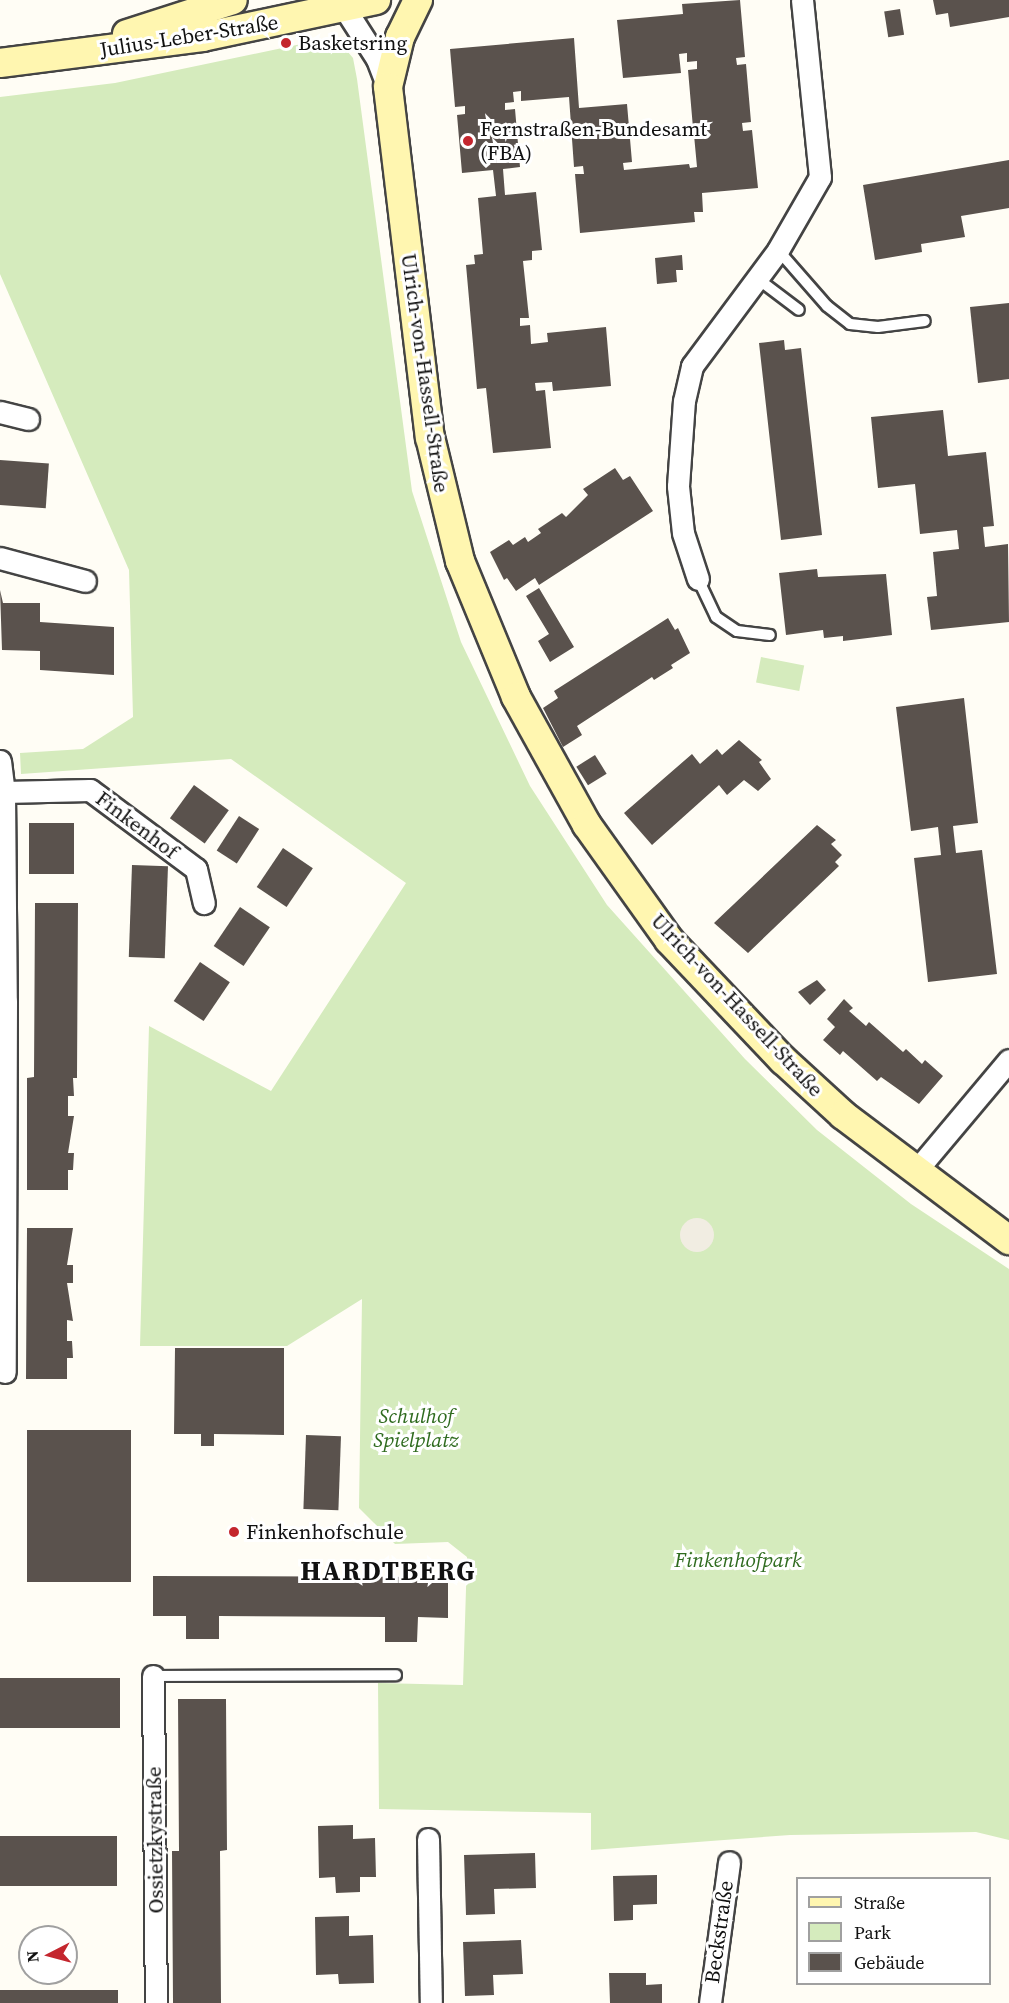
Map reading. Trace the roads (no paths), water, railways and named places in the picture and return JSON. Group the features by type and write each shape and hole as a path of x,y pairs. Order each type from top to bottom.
{"street":[{"name":"Julius-Leber-Straße","path":"48,59 233,0"},
{"name":"Ulrich-von-Hassell-Straße","path":"388,87 400,37 418,0"},
{"path":"698,579 683,533 678,486 684,401 692,366 700,350 758,279 778,250 820,177 802,0"},
{"name":"Julius-Leber-Straße","path":"0,63 48,59 202,37 363,3"},
{"name":"Ulrich-von-Hassell-Straße","path":"363,3 377,59 388,87 430,438 460,561 485,629 554,769 626,883 669,939 792,1068 843,1115 915,1172 1009,1240"},
{"path":"0,412 28,419"},
{"path":"0,558 85,581"},
{"path":"1,764 4,792 5,1372"},
{"name":"Finkenhof","path":"4,792 90,790 196,869 204,903"},
{"path":"915,1172 1009,1060"},
{"name":"Ossietzkystraße","path":"153,1676 156,2003"},
{"path":"428,1839 431,2003"},
{"name":"Beckstraße","path":"710,2003 729,1862"}],"lane":[{"path":"778,250 827,306 850,324 878,327 925,321"},
{"path":"758,279 799,310"},
{"path":"698,579 716,617 737,631 770,635"},
{"path":"153,1676 396,1675"}],"place":[{"name":"Basketsring","path":"286,43"},
{"name":"Fernstraßen-Bundesamt (FBA)","path":"468,141"},
{"name":"Finkenhofschule","path":"234,1532"}],"district":[{"name":"HARDTBERG","path":"388,1571"}],"park label":[{"name":"Schulhof Spielplatz","path":"416,1428"},
{"name":"Finkenhofpark","path":"738,1560"}]}
